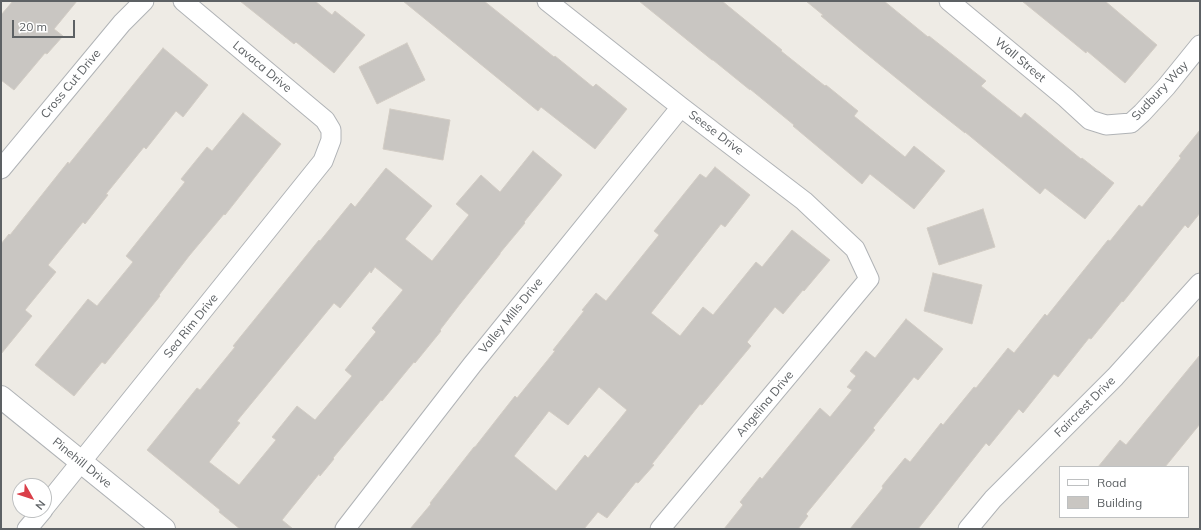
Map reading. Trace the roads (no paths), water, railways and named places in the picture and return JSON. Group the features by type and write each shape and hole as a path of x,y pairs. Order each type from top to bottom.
{"street":[{"name":"Cross Cut Drive","path":"1,169 122,23 144,1"},
{"name":"Lavaca Drive","path":"182,1 325,120 331,130 330,140"},
{"name":"Seese Drive","path":"547,1 681,107 804,200 855,248 869,279"},
{"name":"Wall Street","path":"949,1 1066,98 1090,120"},
{"name":"Sudbury Way","path":"1090,120 1106,125 1131,123 1166,87 1200,45"},
{"name":"Valley Mills Drive","path":"345,529 472,364 681,107"},
{"name":"Sea Rim Drive","path":"52,498 323,161 330,140"},
{"name":"Angelina Drive","path":"660,529 869,279"},
{"name":"Faircrest Drive","path":"968,529 993,499 1115,377 1200,283"},
{"name":"Pinehill Drive","path":"1,397 164,529"},
{"name":"Sea Rim Drive","path":"27,529 36,518"}]}
